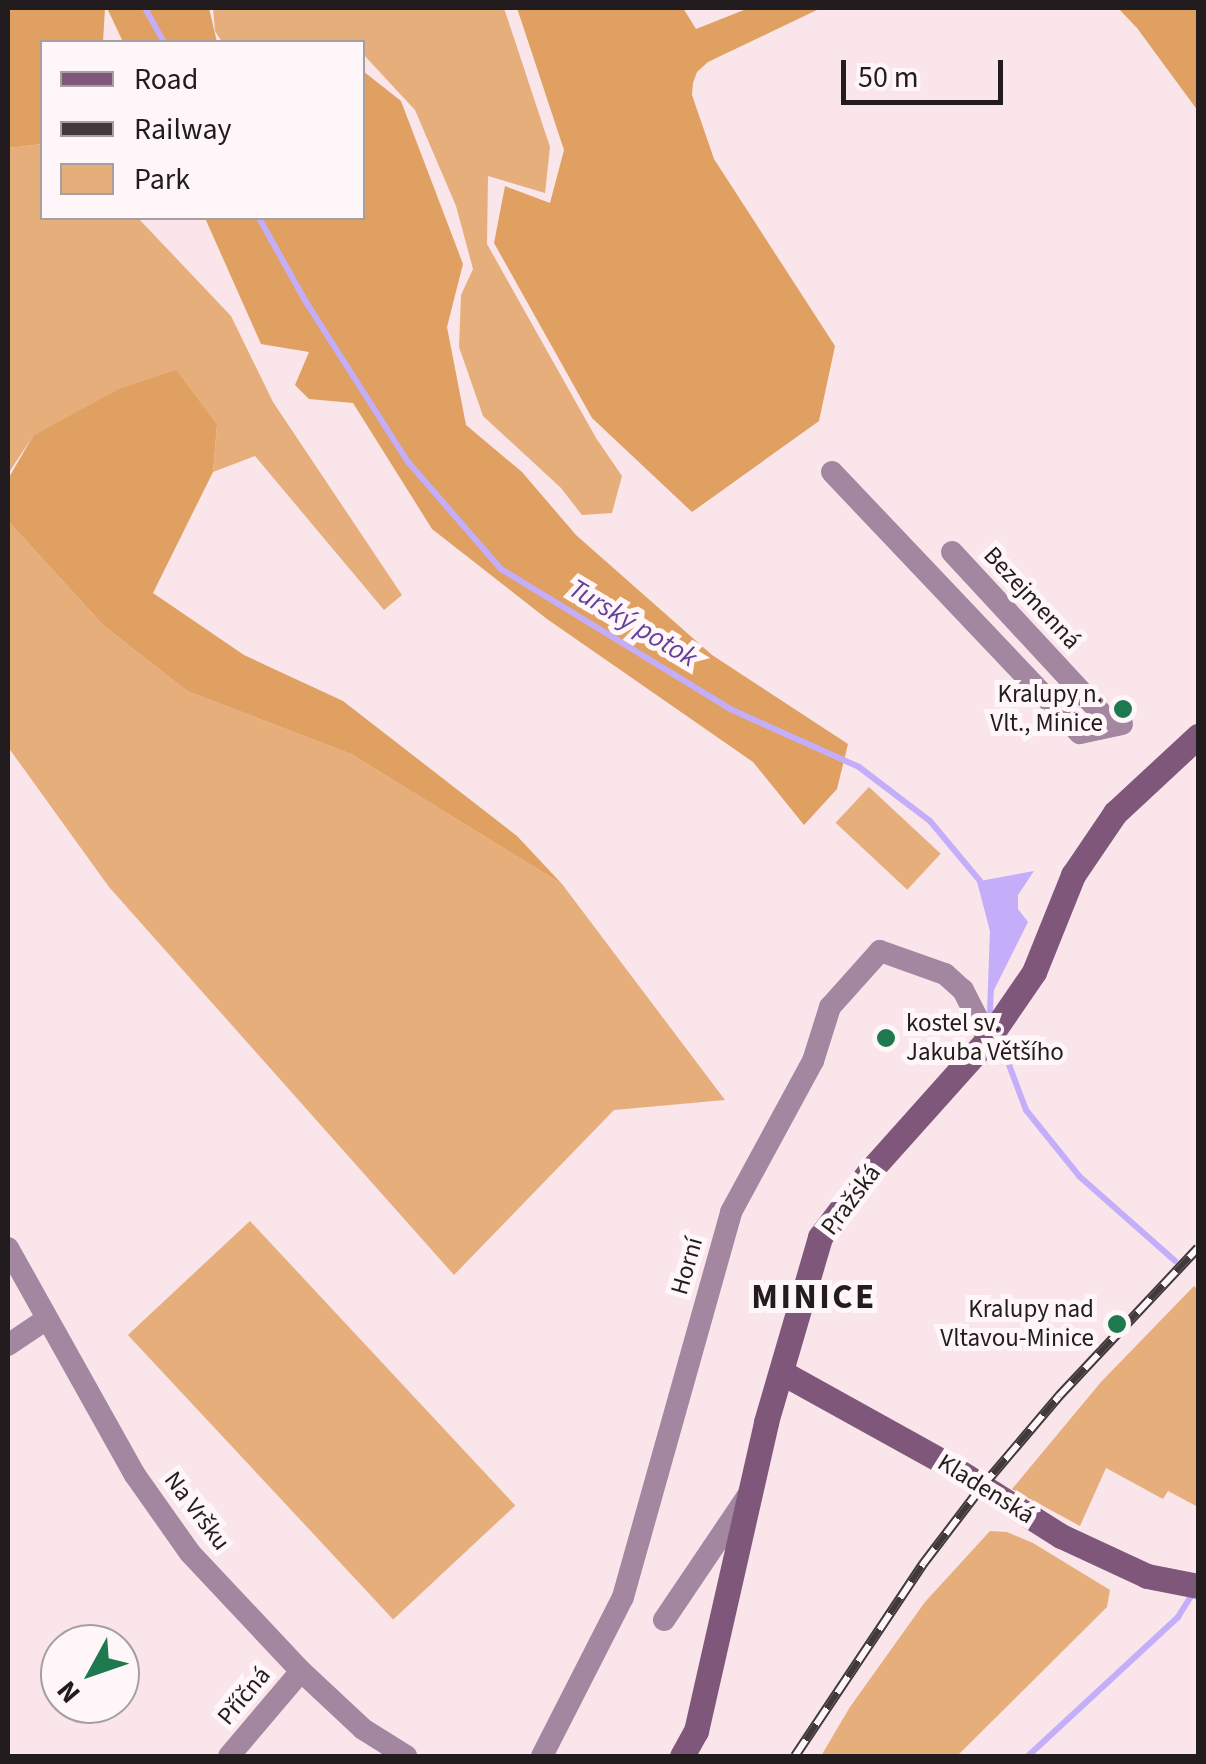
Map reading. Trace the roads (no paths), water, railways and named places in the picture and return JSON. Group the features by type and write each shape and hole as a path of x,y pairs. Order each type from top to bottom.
{"main road":[{"name":"Pražská","path":"682,1756 696,1730 751,1491 820,1237 869,1172 988,1039 1034,972 1072,875 1094,844 1137,791 1198,736"},
{"name":"Kladenská","path":"781,1372 948,1464 1061,1536 1147,1576 1187,1585"}],"street":[{"path":"832,472 1080,733 1122,724"},
{"name":"Bezejmenná","path":"952,552 1100,712 1098,729"},
{"name":"Horní","path":"542,1756 623,1597 731,1212 813,1061 830,1007 880,951 945,974 963,990 988,1039"},
{"name":"Na Vršku","path":"8,1248 135,1475 190,1553 301,1671 362,1729 406,1756"},
{"path":"8,1344 45,1320"},
{"path":"664,1620 751,1491"},
{"name":"Příčná","path":"229,1756 301,1671"}],"waterway":[{"name":"Turský potok","path":"145,8 163,40"},
{"name":"Turský potok","path":"260,220 306,302 408,462 501,569 730,709 859,767 930,821 980,881 993,931 990,1013"},
{"name":"Turský potok","path":"1003,1049 1026,1110 1079,1176 1175,1261"},
{"path":"1028,1756 1178,1617 1195,1590"}],"railway":[{"path":"795,1756 923,1564 981,1488 1059,1396 1198,1248"}],"place":[{"name":"Kralupy n. Vlt., Minice","path":"1123,709"},
{"name":"kostel sv. Jakuba Většího","path":"886,1038"},
{"name":"Kralupy nad Vltavou-Minice","path":"1117,1324"}],"district":[{"name":"MINICE","path":"814,1297"}]}
